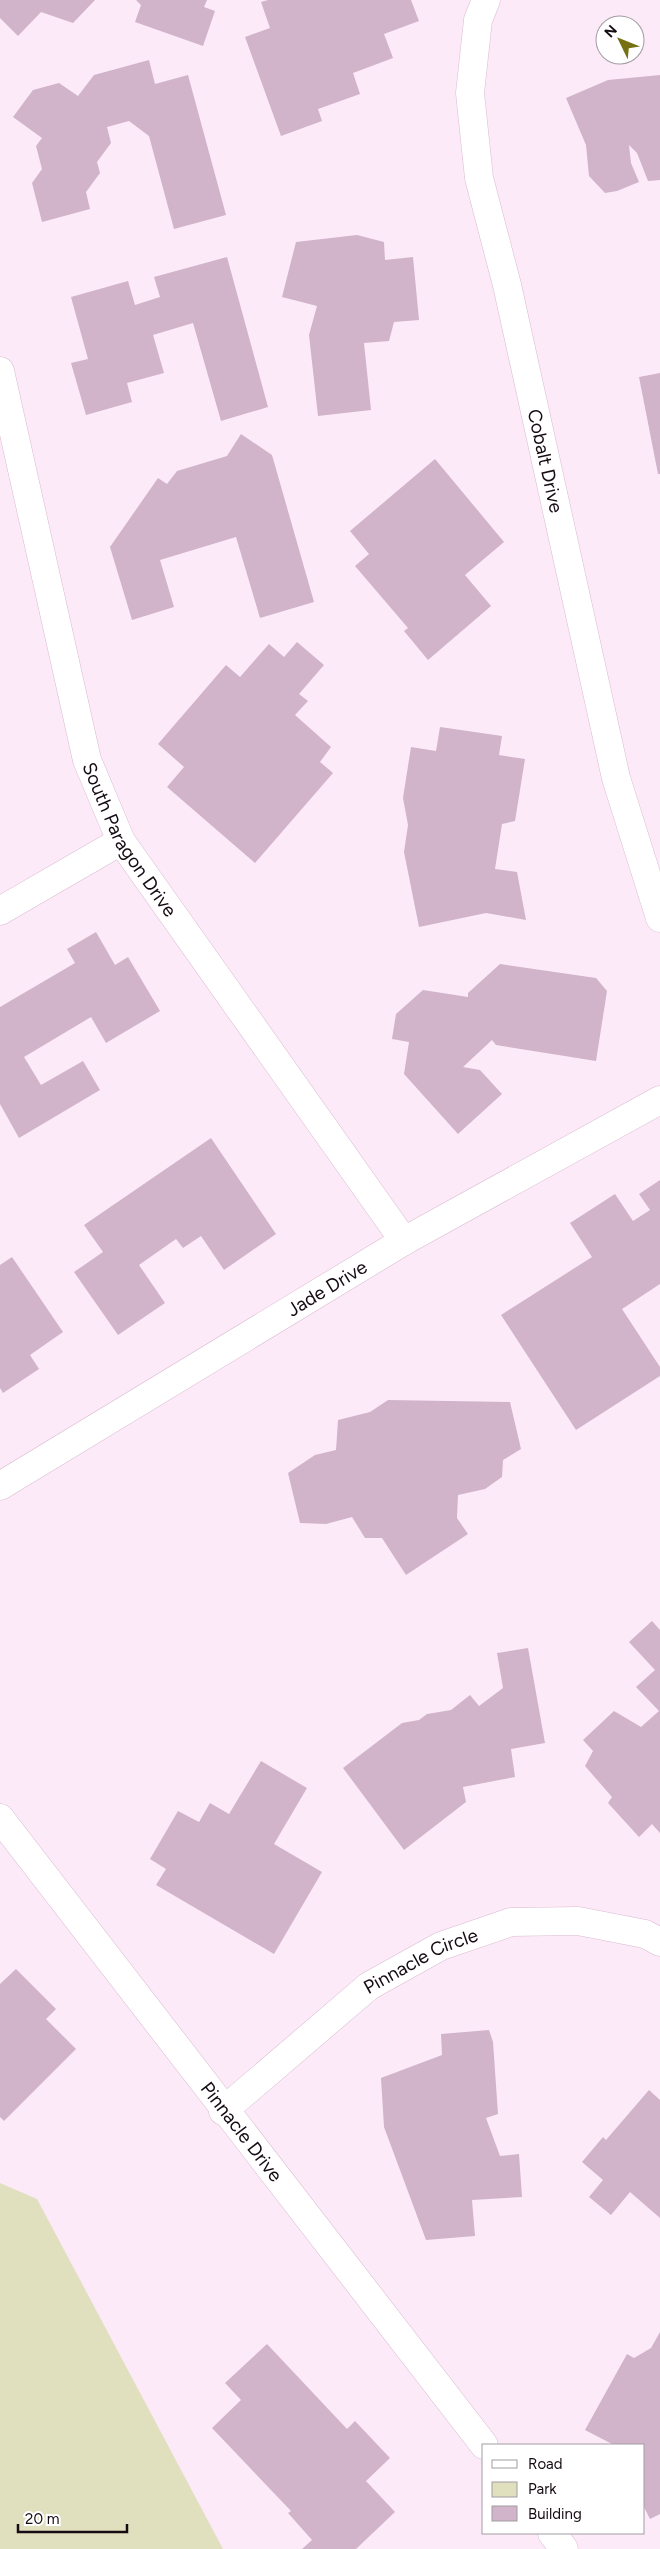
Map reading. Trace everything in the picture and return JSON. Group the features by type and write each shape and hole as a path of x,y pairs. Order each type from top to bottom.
{"street":[{"name":"Cobalt Drive","path":"486,0 478,20 470,93 479,178 508,285 616,778 660,918"},
{"name":"South Paragon Drive","path":"0,371 10,462 87,760 121,841 404,1241"},
{"path":"0,911 121,841"},
{"name":"Jade Drive","path":"0,1486 404,1241 660,1100"},
{"name":"Pinnacle Drive","path":"0,1818 482,2444"},
{"name":"Pinnacle Circle","path":"224,2111 369,1986 441,1946 511,1922 578,1921 645,1934 660,1942"},
{"path":"553,2534 564,2549"}],"green space":[{"path":"0,2183 37,2199 223,2549 0,2549"}],"building":[{"path":"0,0 95,0 73,23 41,12 18,36 0,18"},
{"path":"136,0 207,0 204,7 215,11 203,46 135,22 141,5"},
{"path":"268,0 411,0 419,21 384,34 393,58 353,73 360,94 318,109 322,121 281,136 245,37 270,28 261,2"},
{"path":"149,60 155,84 188,75 226,215 174,229 149,136 129,121 107,127 111,143 97,162 100,173 86,192 90,209 42,222 32,183 42,169 36,146 42,138 13,117 33,90 59,83 78,96 94,75"},
{"path":"660,75 660,180 648,181 637,153 629,145 631,163 639,182 617,191 605,193 589,176 586,145 566,98 608,80"},
{"path":"357,235 384,242 385,260 413,257 419,320 394,322 389,341 364,343 371,410 318,416 309,335 317,306 282,297 296,242"},
{"path":"227,257 268,407 221,421 193,323 153,335 164,373 127,383 132,402 86,415 71,363 88,359 71,297 128,281 135,305 160,297 154,277"},
{"path":"660,373 660,474 658,474 639,377"},
{"path":"241,434 272,455 314,602 260,618 236,537 160,560 174,607 132,620 110,547 158,478 167,484 177,471 227,456"},
{"path":"435,459 504,542 465,575 491,606 428,660 404,631 408,628 355,566 369,554 350,531"},
{"path":"297,642 324,665 299,694 308,701 295,715 331,747 320,762 333,773 255,863 167,787 184,767 158,744 226,665 240,677 269,644 284,657"},
{"path":"440,727 502,736 499,755 525,759 515,821 502,824 495,869 517,872 526,920 486,913 419,927 404,852 408,825 403,798 411,747 436,751"},
{"path":"96,932 115,965 128,957 160,1011 106,1043 91,1017 24,1057 41,1085 83,1061 100,1090 19,1138 0,1104 0,1007 75,963 67,949"},
{"path":"500,964 596,978 607,991 596,1061 496,1045 492,1040 463,1067 480,1070 502,1094 458,1134 404,1074 409,1042 392,1039 396,1014 423,990 468,997 468,993"},
{"path":"211,1138 276,1234 224,1270 201,1236 183,1248 176,1239 139,1265 165,1303 118,1335 74,1272 103,1252 84,1225"},
{"path":"660,1180 660,1284 622,1309 660,1367 660,1376 576,1430 501,1315 592,1257 570,1223 615,1194 633,1221 650,1210 639,1194"},
{"path":"12,1257 63,1332 30,1355 39,1369 3,1393 0,1388 0,1265"},
{"path":"388,1400 510,1402 521,1449 503,1460 502,1477 485,1489 458,1495 457,1518 468,1534 406,1575 382,1538 365,1538 352,1517 326,1524 300,1523 288,1473 315,1455 336,1450 338,1420 370,1412"},
{"path":"652,1621 660,1630 660,1833 652,1824 639,1837 608,1803 612,1797 585,1766 593,1751 583,1740 614,1711 641,1727 659,1711 636,1687 655,1670 629,1642"},
{"path":"528,1648 545,1743 511,1749 515,1777 463,1787 466,1802 404,1850 343,1768 402,1723 419,1720 427,1714 451,1710 470,1695 479,1706 503,1688 497,1653"},
{"path":"261,1761 307,1788 274,1844 322,1872 274,1954 156,1885 166,1869 150,1859 178,1811 199,1822 210,1803 229,1814"},
{"path":"16,1969 56,2009 46,2019 76,2049 4,2121 0,2117 0,1984"},
{"path":"489,2030 493,2042 498,2114 486,2118 500,2156 519,2154 522,2197 472,2200 475,2236 426,2240 384,2127 381,2078 442,2055 441,2034"},
{"path":"649,2090 660,2100 660,2218 630,2192 611,2215 589,2197 603,2180 582,2162 603,2137 606,2140"},
{"path":"660,2332 660,2514 650,2519 645,2509 645,2444 612,2444 585,2430 627,2354 634,2358 651,2348"},
{"path":"267,2344 347,2429 355,2421 390,2458 366,2481 395,2512 356,2549 302,2549 312,2540 288,2513 291,2511 212,2428 241,2400 225,2383"}]}
